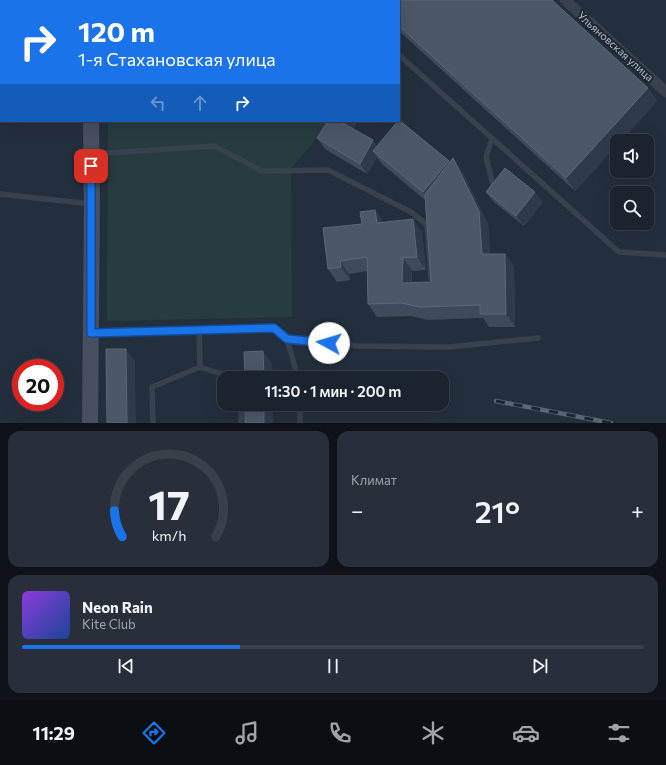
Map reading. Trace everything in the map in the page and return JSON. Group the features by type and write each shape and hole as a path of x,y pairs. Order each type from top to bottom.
{"main road":[{"path":"90,423 92,204 91,122"}],"street":[{"name":"Ульяновская улица","path":"565,0 666,92"}],"lane":[{"path":"400,56 619,252 666,255"},
{"path":"492,138 486,157 493,185"},
{"path":"91,154 214,146 262,171 328,170 411,212 427,225 431,279"},
{"path":"0,194 92,204"},
{"path":"91,333 274,328 287,339 296,371"},
{"path":"199,330 200,367"},
{"path":"287,339 357,346 449,347 538,338"},
{"path":"153,423 152,387 200,367 217,372"},
{"path":"241,411 241,423"},
{"path":"300,411 300,423"}],"green space":[{"path":"108,122 330,122 291,169 292,317 107,321"}],"building":[{"path":"400,0 552,0 648,88 566,178 400,27"},
{"path":"400,121 449,161 423,192 373,151 397,122"},
{"path":"327,122 344,122 373,140 360,164 317,138"},
{"path":"453,158 479,211 482,254 505,254 506,314 480,314 480,305 419,307 402,303 368,304 367,257 340,261 341,267 328,269 323,228 362,224 360,212 375,210 377,223 413,219 417,257 403,257 402,283 431,282 425,194"},
{"path":"505,168 535,192 516,216 486,192"},
{"path":"106,349 126,349 127,423 107,423"},
{"path":"263,351 264,371 245,371 244,352"},
{"path":"245,411 264,411 264,423 245,423"}],"railway":[{"path":"496,401 611,423"}],"route":[{"path":"91,166 91,333 274,328 287,339 329,343"}]}
